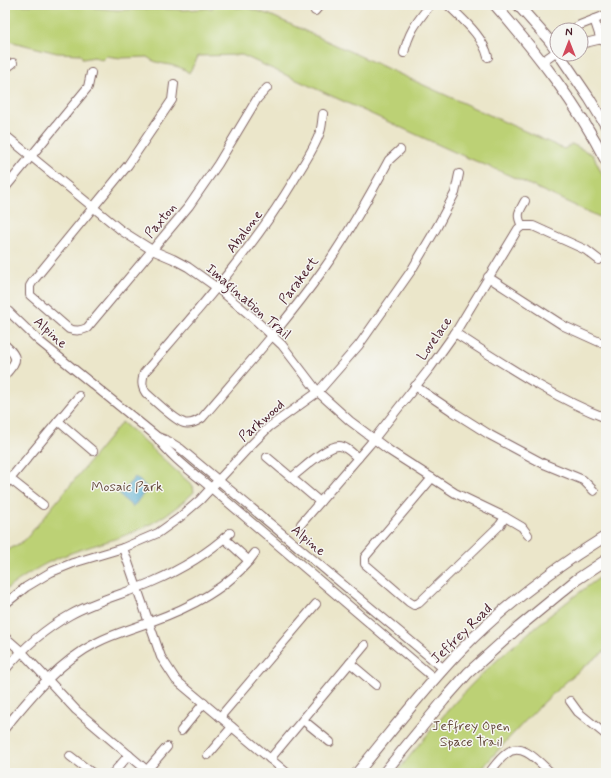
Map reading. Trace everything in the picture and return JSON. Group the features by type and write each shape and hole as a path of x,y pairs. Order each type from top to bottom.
{"main road":[{"path":"495,5 528,42 579,114 606,161"},
{"path":"518,5 549,40"},
{"path":"564,62 606,126"},
{"name":"Jeffrey Road","path":"357,773 461,650 517,599 574,557 606,536"},
{"path":"384,773 444,700 468,674 519,627 576,580 606,560"}],"street":[{"path":"404,53 407,40 413,28 430,5"},
{"path":"448,5 476,34 485,47 488,57"},
{"path":"588,22 606,15"},
{"path":"589,42 603,39 594,19"},
{"path":"542,62 549,57"},
{"path":"5,69 13,63"},
{"path":"5,188 88,87 91,73"},
{"name":"Paxton","path":"174,84 172,100 154,129 128,165 30,286 30,295 69,329 81,331 87,328 189,206 218,164 257,99 267,88"},
{"name":"Abalone","path":"161,406 142,388 144,373 216,288 256,237 280,203 321,132 323,114"},
{"name":"Imagination Trail","path":"5,135 122,231 152,250 188,267 251,316 282,345 318,392 350,421 455,493 522,527 528,535"},
{"name":"Parakeet","path":"161,406 184,423 196,422 202,418 272,336 323,270 343,240 389,160 400,150"},
{"name":"Parkwood","path":"5,604 26,587 51,572 73,563 123,548 158,533 179,518 212,488 269,427 318,392 359,344 411,271 455,193 459,174"},
{"path":"526,201 519,212 518,218 522,226 534,226 586,250 599,260"},
{"name":"Lovelace","path":"301,524 358,458 455,333 514,233 522,226"},
{"path":"488,277 564,326 606,345"},
{"name":"Alpine","path":"5,308 44,345 154,435 162,446 435,679"},
{"path":"455,333 512,370 553,394 606,418"},
{"path":"5,345 14,354 16,362 5,375"},
{"path":"415,386 490,435 538,461 582,480 594,491"},
{"path":"43,505 6,480 79,396"},
{"path":"58,421 94,451"},
{"name":"Alpine","path":"154,435 168,441 181,450 444,669"},
{"path":"292,478 327,451 339,446 345,448 358,458"},
{"path":"267,457 320,502"},
{"path":"432,478 364,560 365,564 414,605 419,603 500,525 504,517"},
{"path":"5,670 21,651 40,635 70,615 100,601 153,582 188,564 213,548 227,536 249,561"},
{"path":"123,548 161,657 176,680 287,773"},
{"path":"5,728 26,702 48,679 75,656 112,636 178,612 207,596 231,579 255,553"},
{"path":"220,717 316,604"},
{"path":"5,637 21,651 76,710 148,772 167,747"},
{"path":"270,759 365,645"},
{"path":"350,663 376,684"},
{"path":"570,700 578,712 606,736"},
{"path":"181,731 204,703"},
{"path":"303,720 330,742"},
{"path":"208,755 232,727"},
{"path":"489,773 506,753 511,750 521,750 529,754 551,773"},
{"path":"113,773 129,755"},
{"path":"70,756 92,773"}],"green space":[{"path":"5,5 62,5 117,10 183,10 213,8 211,5 233,5 236,8 245,7 270,15 564,149 572,144 593,155 606,182 606,220 242,55 198,56 189,73 179,67 157,62 147,57 121,58 106,56 102,60 94,57 83,59 80,54 57,53 5,40"},
{"name":"Mosaic Park","path":"122,422 193,486 194,492 168,514 153,523 129,534 55,559 33,571 5,590 5,552 25,540"},
{"name":"Jeffrey Open Space Trail","path":"606,573 606,650 554,692 478,773 396,773 426,736 479,677 509,649 573,597"}],"water":[{"path":"135,477 148,488 133,507 119,495"}]}
